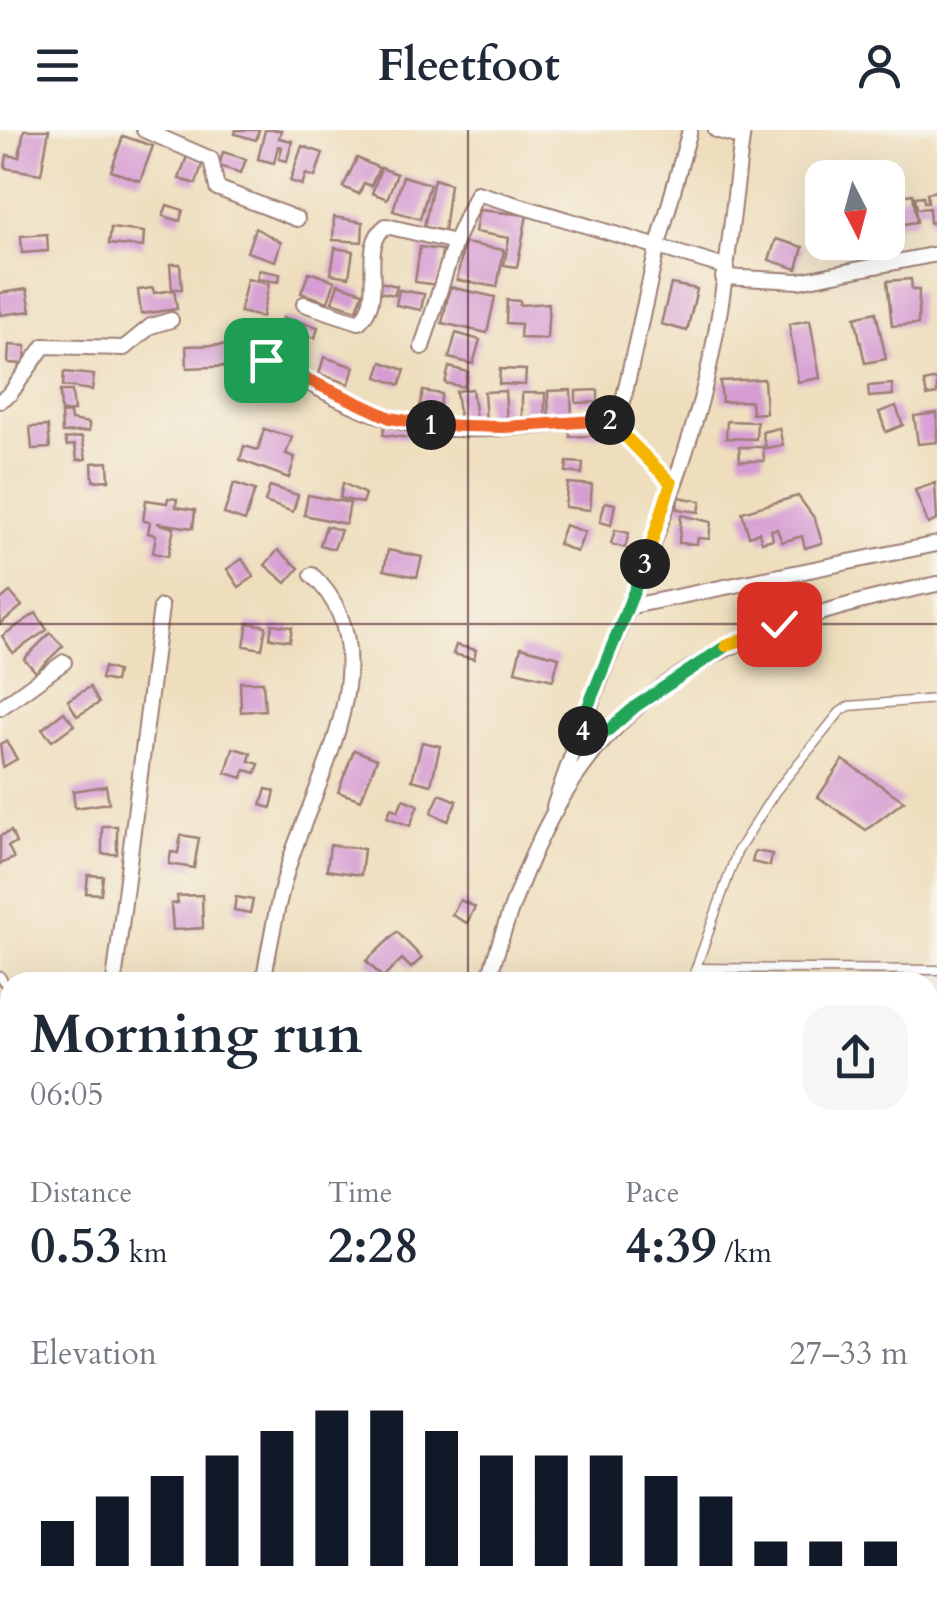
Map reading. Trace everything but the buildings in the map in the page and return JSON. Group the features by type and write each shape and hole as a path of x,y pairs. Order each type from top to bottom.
{"street":[{"path":"144,130 210,159 218,188 296,219"},
{"path":"671,483 624,435 620,420 657,249 690,130"},
{"path":"491,972 518,888 554,807 581,724 632,606 699,406 724,272 743,134 716,130"},
{"path":"422,347 455,242 477,193 724,272 799,282 937,254"},
{"path":"304,304 359,322 366,316 374,292 373,248 386,226 455,242"},
{"path":"0,401 10,394 44,346 124,348 151,326 171,320"},
{"path":"266,360 306,382 408,424 504,427 620,420"},
{"path":"632,606 937,544"},
{"path":"265,972 291,857 339,734 347,687 341,612 332,593 312,574"},
{"path":"554,807 608,733 636,706 724,647 836,606 937,584"},
{"path":"115,972 161,606"},
{"path":"0,708 64,662"},
{"path":"581,724 590,740 608,733"}],"lane":[{"path":"695,972 737,852 775,792 840,712 849,706 937,699"},
{"path":"696,968 937,970"}],"route":[{"path":"266,360 306,382 408,424 504,427 620,420 624,435 671,483 632,606 581,724 584,736 590,740 608,733 636,706 686,670 724,647 779,624"}]}
